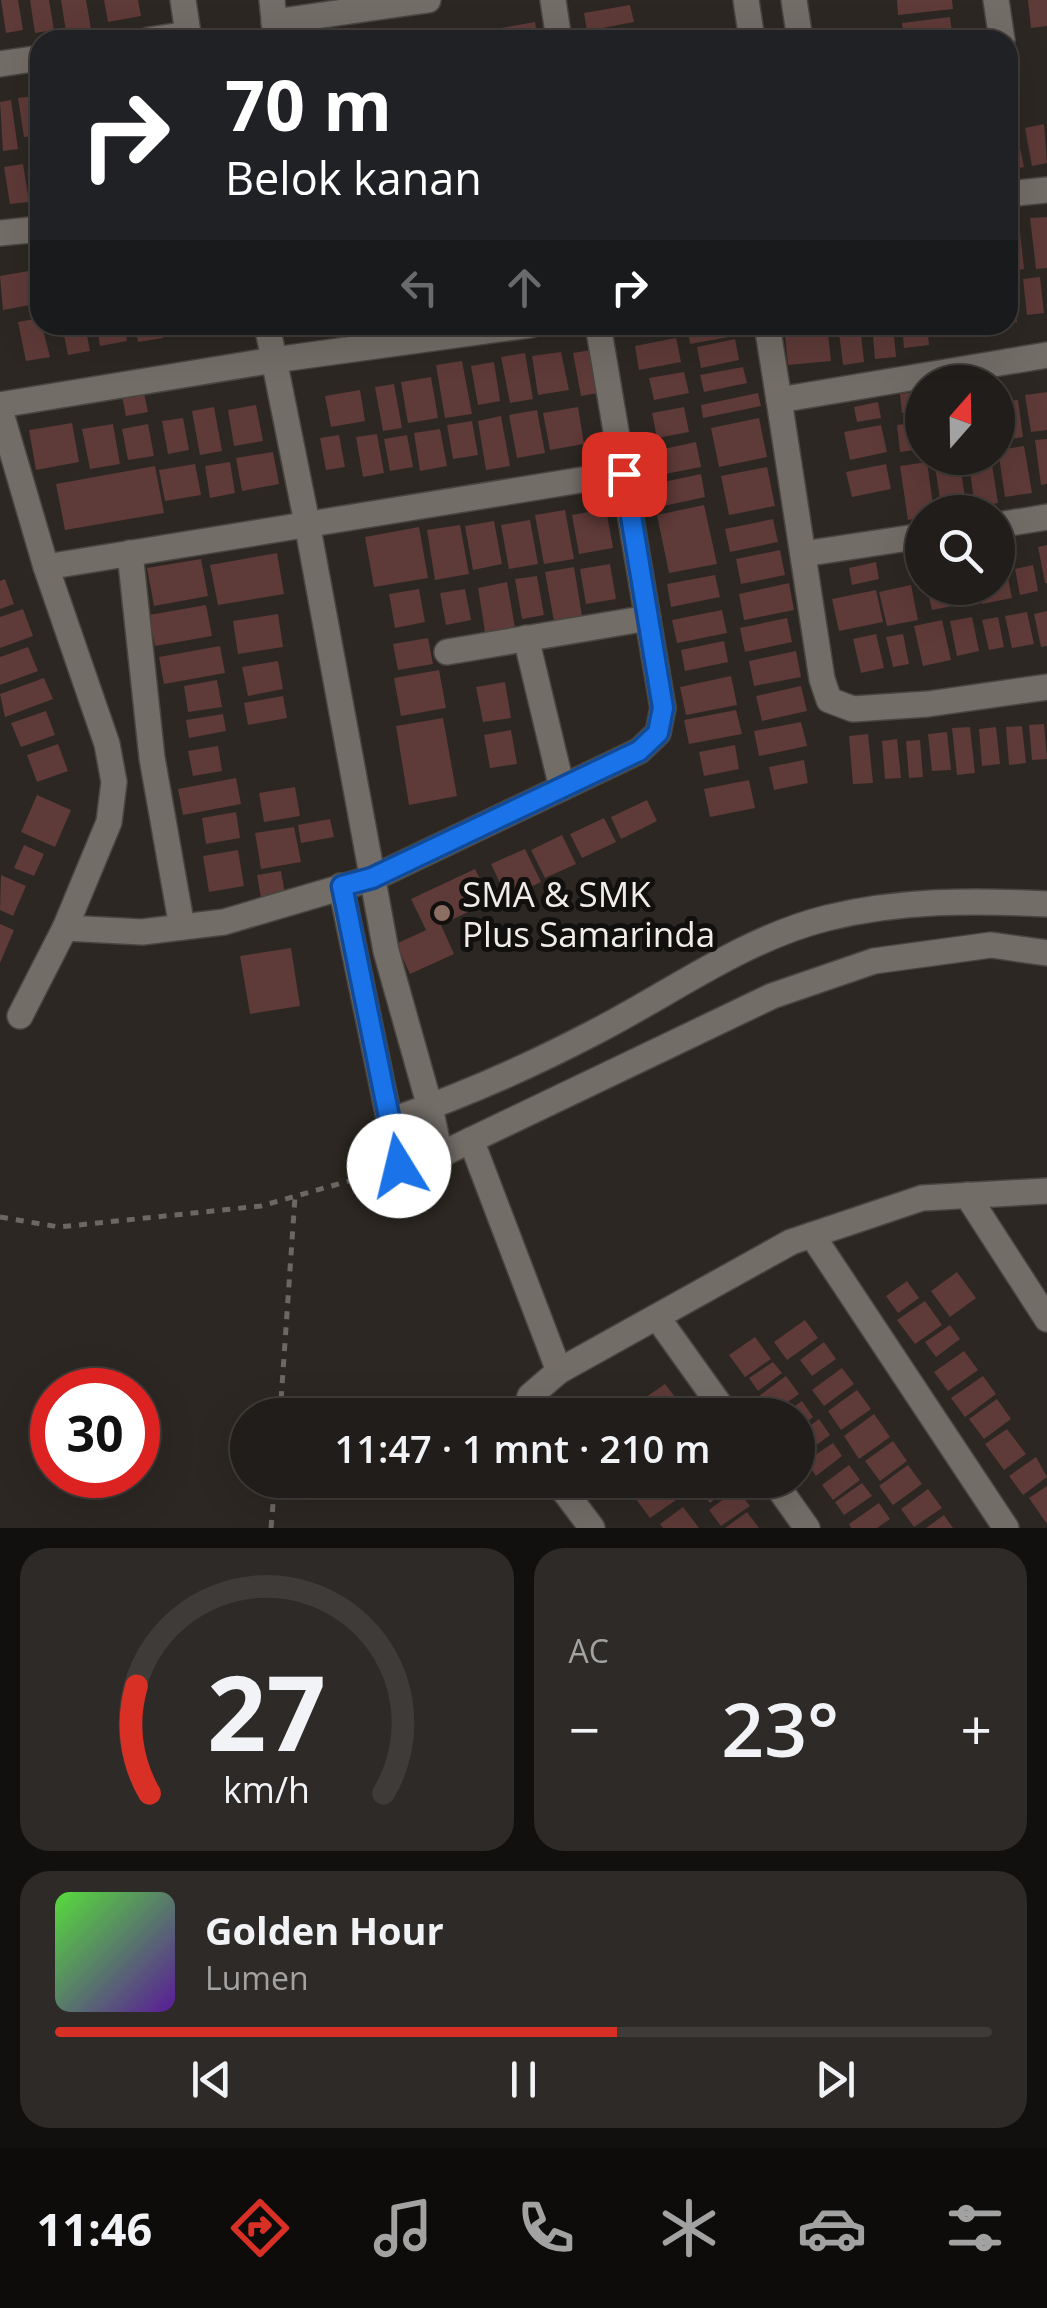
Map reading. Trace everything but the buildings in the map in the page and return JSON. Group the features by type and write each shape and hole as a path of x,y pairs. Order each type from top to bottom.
{"street":[{"path":"183,0 188,30"},
{"path":"274,21 428,0"},
{"path":"553,0 558,30"},
{"path":"746,0 750,30"},
{"path":"794,0 798,30"},
{"path":"996,0 1000,30"},
{"path":"0,64 30,60"},
{"path":"1018,193 1047,190"},
{"path":"0,234 30,230"},
{"path":"269,335 308,523 386,952 440,1154"},
{"path":"20,1016 65,928 108,822 114,782 107,744 46,568 0,407 274,360 457,335"},
{"path":"65,928 142,932 224,922 372,878 639,751 658,733 663,708 600,335"},
{"path":"769,335 822,679 829,700 853,709 928,704 1047,687"},
{"path":"779,400 1047,354"},
{"path":"46,568 624,474"},
{"path":"1015,522 1047,517"},
{"path":"803,554 905,539"},
{"path":"130,554 155,778 182,927"},
{"path":"447,652 648,618"},
{"path":"526,638 562,788"},
{"path":"114,782 155,778"},
{"path":"342,886 399,1166 471,1140 772,996 874,961 992,945 1047,953"},
{"path":"392,1120 593,1034 762,940 825,918 902,904 965,900 1047,904"},
{"path":"471,1140 559,1371"},
{"path":"529,1398 559,1371 791,1242 922,1198 1047,1191"},
{"path":"967,1195 1047,1319"},
{"path":"812,1235 1006,1528"},
{"path":"657,1317 714,1398"},
{"path":"570,1498 592,1528"},
{"path":"786,1498 807,1528"}],"path":[{"path":"0,1217 59,1227 260,1206 399,1166"},
{"path":"281,1398 295,1196"},
{"path":"271,1528 273,1498"}],"place":[{"name":"SMA & SMK Plus Samarinda","path":"442,913"}],"route":[{"path":"399,1166 342,886 372,878 639,751 658,733 663,708 624,474"}]}
